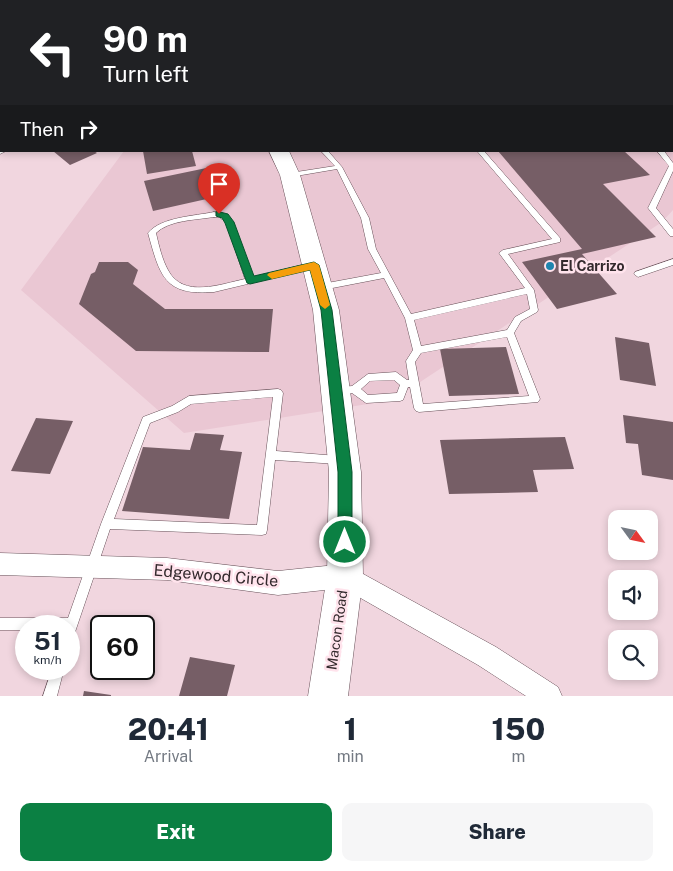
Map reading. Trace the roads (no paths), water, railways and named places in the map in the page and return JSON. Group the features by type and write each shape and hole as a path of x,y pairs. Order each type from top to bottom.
{"main road":[{"name":"Macon Road","path":"279,152 290,175 318,276 345,390 345,576 328,696"}],"street":[{"name":"Edgewood Circle","path":"0,564 167,569 278,583 345,576"},
{"path":"345,576 487,656 549,696"}],"lane":[{"path":"325,152 339,167 365,218 372,249 409,318 418,350"},
{"path":"481,152 557,240 503,253 530,290 534,310 518,319 510,333 418,350 410,361 410,384 419,408 535,399 510,333"},
{"path":"661,152 672,166 652,208 673,234"},
{"path":"290,175 339,167"},
{"path":"250,280 229,222 225,216 219,214 203,216 161,225 153,230 152,233 164,273 177,286 197,292 250,280 386,275"},
{"path":"638,274 673,262"},
{"path":"409,318 530,290"},
{"path":"345,390 368,378 396,376 410,384"},
{"path":"345,390 366,398 400,397 410,384"},
{"path":"74,615 89,567 146,420 175,409 189,400 278,393 262,530 106,524"},
{"path":"270,455 344,460"},
{"path":"0,624 15,625"},
{"path":"50,696 55,680"}],"place":[{"name":"El Carrizo","path":"550,266"}]}
